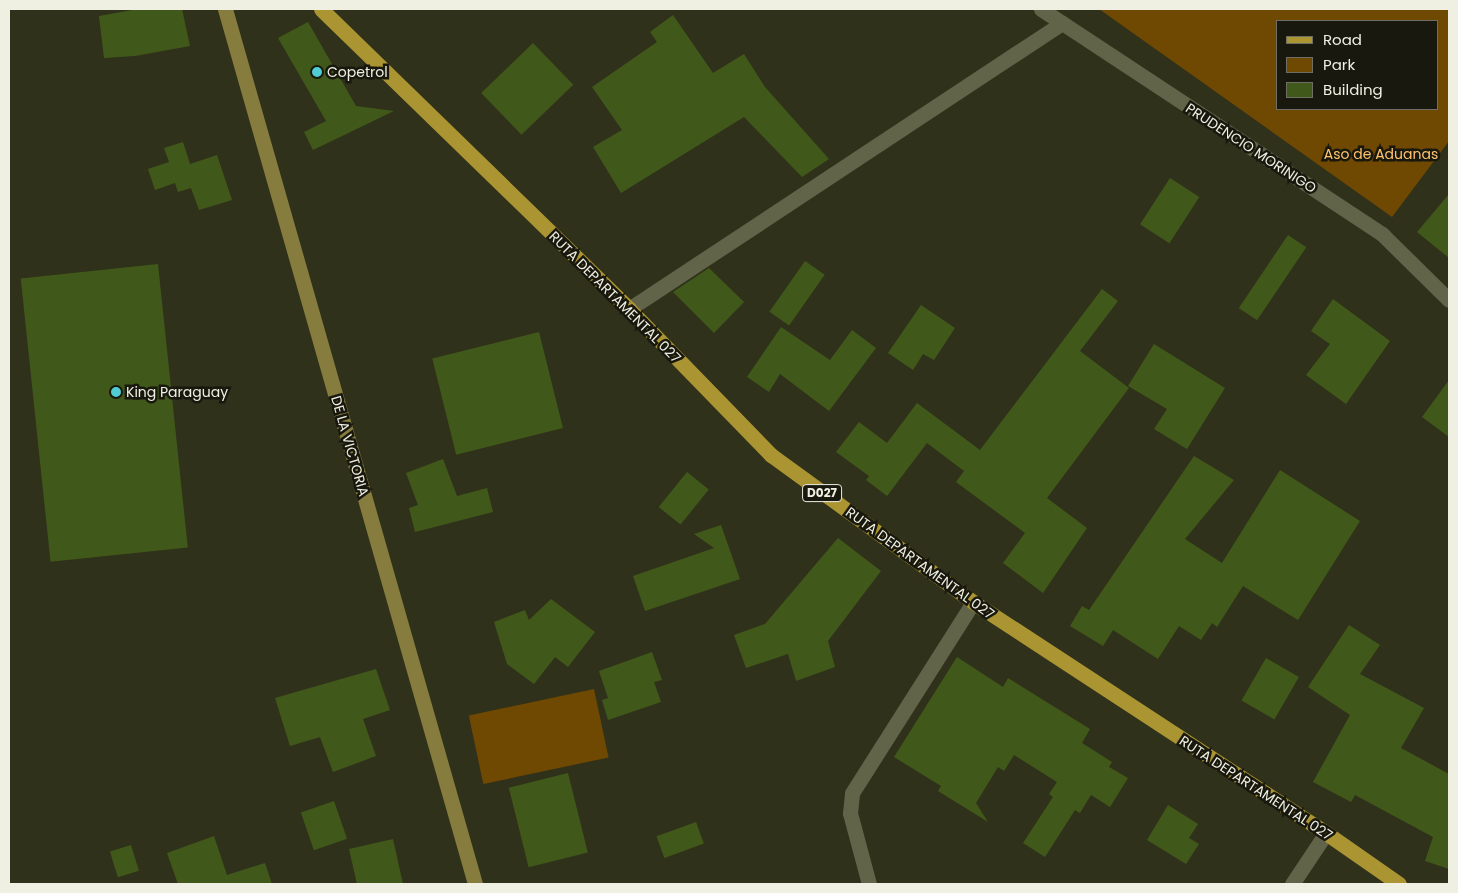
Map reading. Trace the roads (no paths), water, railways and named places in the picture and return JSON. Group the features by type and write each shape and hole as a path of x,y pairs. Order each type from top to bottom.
{"main road":[{"name":"DE LA VICTORIA","path":"225,9 475,884"},
{"name":"RUTA DEPARTAMENTAL 027","path":"321,9 629,309 771,455 973,602 1326,833 1399,884"}],"street":[{"name":"PRUDENCIO MORINIGO","path":"1041,9 1382,234 1449,300"},
{"path":"629,309 1062,23"},
{"path":"869,884 850,813 852,793 973,602"},
{"path":"1292,884 1326,833"}],"place":[{"name":"Copetrol","path":"317,72"},
{"name":"King Paraguay","path":"116,392"}],"park label":[{"name":"Aso de Aduanas","path":"1381,154"}]}
